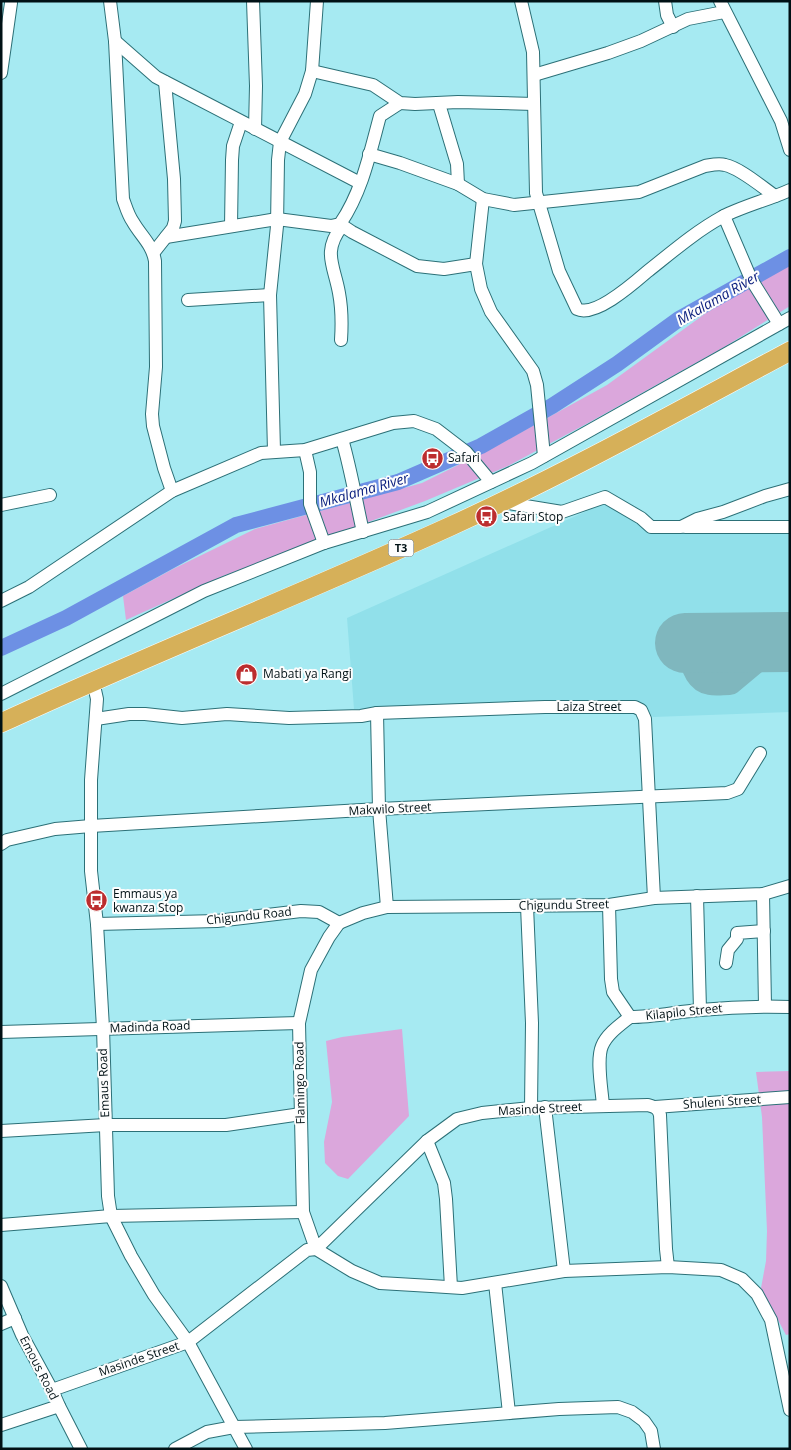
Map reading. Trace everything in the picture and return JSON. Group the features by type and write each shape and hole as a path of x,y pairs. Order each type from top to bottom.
{"highway":[{"name":"T3","path":"1,723 93,680 325,582 502,502 605,450 790,351"}],"street":[{"path":"110,1 116,41 124,199 132,222 154,252 156,367 152,426 172,491"},
{"path":"253,1 256,86 254,129"},
{"path":"274,452 270,295 278,219 278,160 280,142 305,94 312,70 317,1"},
{"path":"521,1 533,52 536,193 559,270 577,309 581,311 588,310 619,296 689,238 724,216 790,190"},
{"path":"665,1 667,15 673,27"},
{"path":"1,73 9,4"},
{"path":"534,75 608,53 688,19 722,7 776,112 790,150"},
{"path":"116,41 156,77 360,183"},
{"path":"312,70 373,85 400,102 534,104"},
{"path":"154,252 173,228 174,221 174,179 165,82"},
{"path":"341,340 342,326 339,293 330,259 330,251 335,235 360,183 380,116 400,102"},
{"path":"439,104 457,164 458,184"},
{"path":"232,226 233,146 241,122"},
{"path":"369,154 458,184 483,199 514,205 640,192 705,166 716,164 725,164 737,170 776,196"},
{"path":"483,199 476,264 485,299 491,312 533,371 544,456"},
{"path":"1,694 186,599 324,543 427,512 490,482 544,456 784,321 751,279 724,216"},
{"path":"166,237 278,219 331,226 341,225 417,266 444,269 476,264"},
{"path":"188,300 270,295"},
{"path":"1,601 45,576 172,491 253,455 305,450 393,423 414,421 436,429 466,452 490,482"},
{"path":"342,439 350,466 363,532"},
{"path":"305,450 310,472 310,504 324,543"},
{"path":"681,527 696,519 723,512 790,489"},
{"path":"1,505 50,495"},
{"path":"502,502 562,512 605,497 641,518 652,527 790,527"},
{"name":"Emaus Road","path":"93,680 97,699 91,780 91,871 97,924 103,1028 108,1196 111,1216 131,1256 154,1295 188,1342 246,1449"},
{"name":"Laiza Street","path":"96,719 129,714 182,718 227,714 289,718 545,707 634,707 641,710 645,719 654,898"},
{"path":"377,713 379,809 387,907"},
{"name":"Makwilo Street","path":"1,844 7,840 56,829 90,826 379,809 728,793 734,792 741,785 760,753"},
{"name":"Chigundu Street","path":"339,923 387,907 609,906 654,898 763,894 790,886"},
{"path":"763,894 765,1006"},
{"path":"697,896 700,1010"},
{"path":"527,906 532,1023 531,1108"},
{"name":"Kilapilo Street","path":"609,906 611,979 614,992 630,1017 700,1010 765,1006 790,1007"},
{"name":"Chigundu Road","path":"97,924 217,921 301,911 320,912 339,923"},
{"name":"Flamingo Road","path":"316,1249 303,1212 299,1023 311,970 339,923"},
{"path":"726,963 728,950 737,939 737,933 764,931"},
{"path":"602,1106 600,1059 602,1047 607,1037 630,1017"},
{"name":"Madinda Road","path":"1,1032 299,1023"},
{"name":"Shuleni Street","path":"655,1107 790,1097"},
{"name":"Masinde Street","path":"52,1390 188,1342 307,1250 316,1249 427,1141 447,1124 468,1115 531,1108 648,1105 655,1107"},
{"path":"545,1107 564,1271"},
{"path":"655,1107 659,1110 660,1116 668,1267"},
{"path":"1,1131 106,1125 226,1125 301,1114"},
{"path":"427,1141 444,1183 452,1287"},
{"path":"1,1225 111,1216 303,1212"},
{"path":"316,1249 352,1271 380,1282 462,1288 564,1271 668,1267 721,1270 742,1279 757,1294 771,1320 788,1393 790,1410"},
{"path":"495,1283 509,1413"},
{"name":"Emous Road","path":"1,1286 22,1335 81,1449"},
{"path":"1,1324 15,1318"},
{"path":"1,1425 59,1406"},
{"path":"175,1449 207,1432 234,1427 386,1423 559,1409 618,1407 632,1412 644,1421 651,1431 654,1449"}],"shaded area":[{"path":"790,265 790,306 726,346 508,466 425,501 223,576 126,620 123,596 173,569 255,529 422,483 498,445 607,385 717,305"},
{"path":"607,502 647,531 790,530 790,712 653,717 635,702 354,709 347,618"},
{"path":"402,1029 409,1116 348,1179 338,1176 325,1163 324,1142 332,1102 326,1041"},
{"path":"790,1071 790,1334 786,1335 761,1288 766,1261 767,1231 762,1117 756,1072"}],"waterway":[{"name":"Mkalama River","path":"1,648 66,618 236,525 398,482 481,446 552,406 617,364 679,319 790,257"}],"taxiway":[{"path":"689,643 694,667 704,681 710,683 730,683 779,642"}],"runway":[{"path":"685,643 790,642"}],"place":[{"name":"Safari","path":"432,458"},
{"name":"Safari Stop","path":"487,517"},
{"name":"Mabati ya Rangi","path":"247,674"},
{"name":"Emmaus ya kwanza Stop","path":"97,901"}]}
